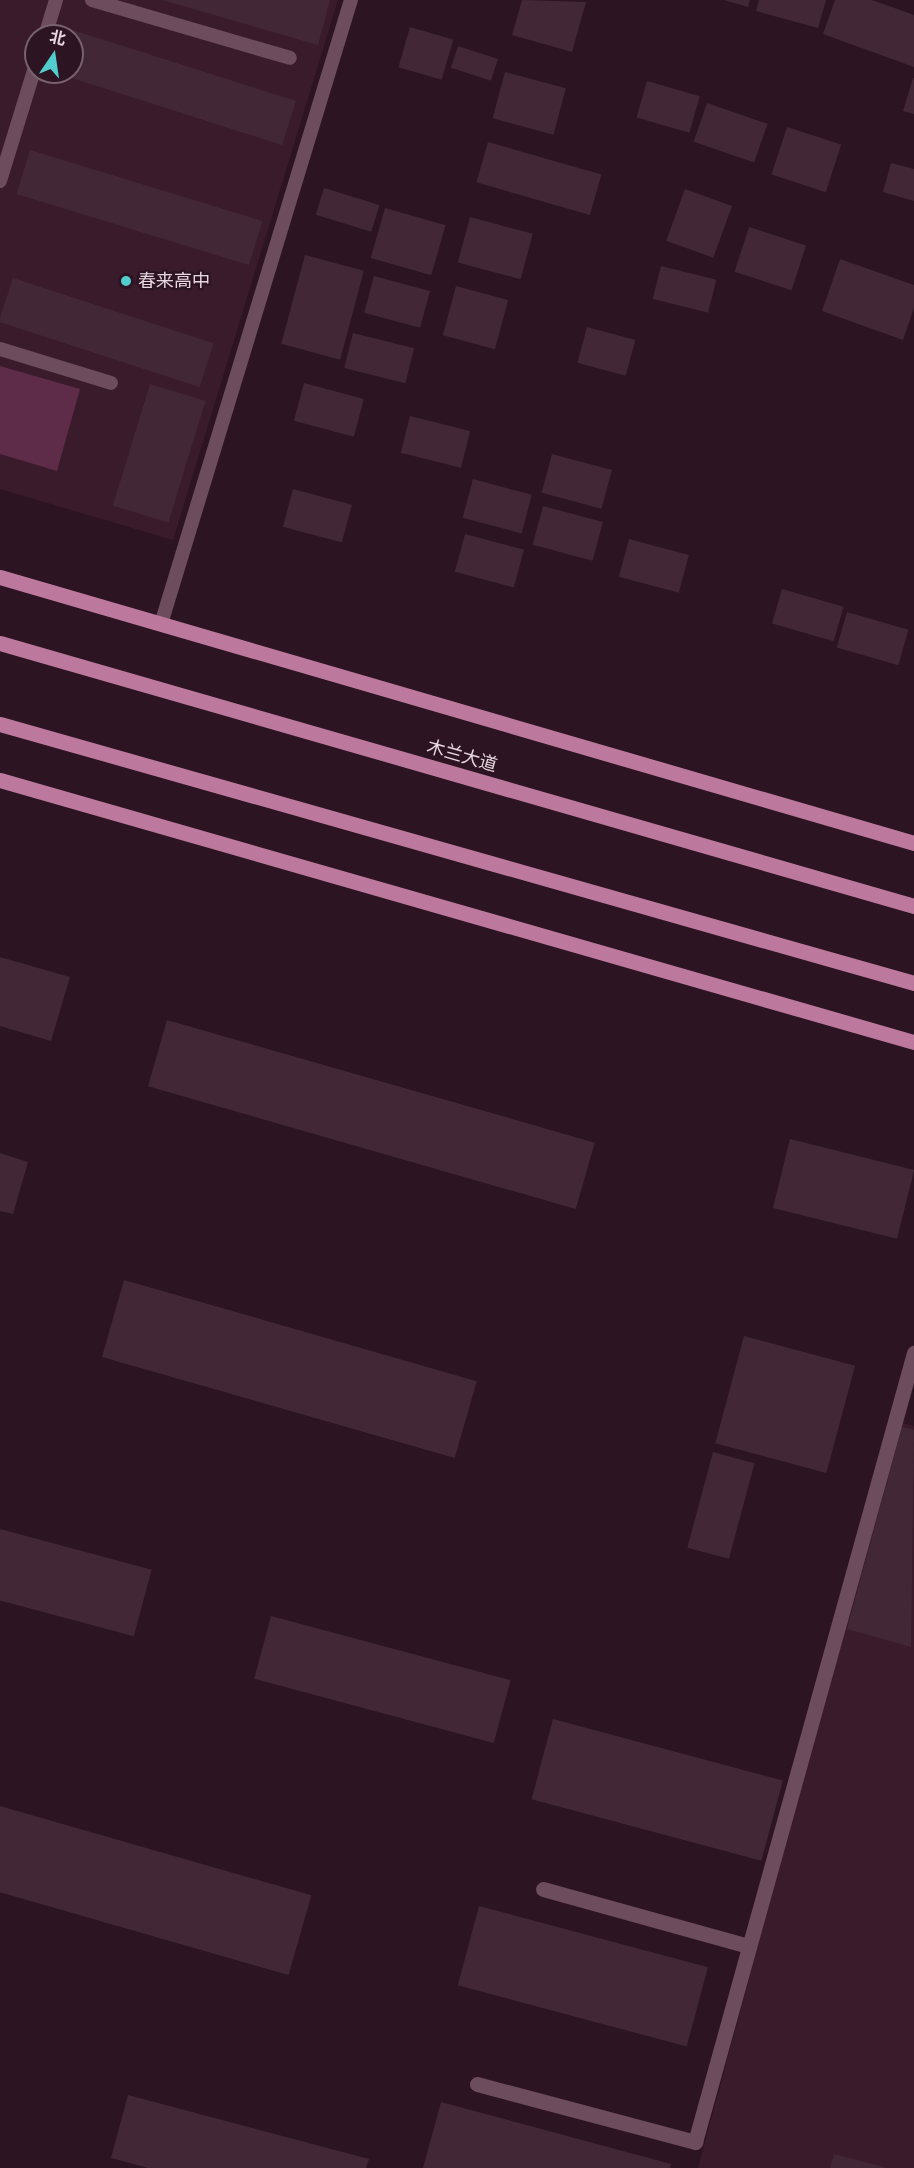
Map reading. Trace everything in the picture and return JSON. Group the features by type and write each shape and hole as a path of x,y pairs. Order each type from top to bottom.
{"main road":[{"path":"0,577 914,843"},
{"name":"木兰大道","path":"0,644 914,906"},
{"path":"0,724 914,983"},
{"path":"0,780 914,1042"}],"street":[{"path":"477,2084 695,2142 914,1353"},
{"path":"543,1889 749,1946"}],"lane":[{"path":"49,24 56,0"},
{"path":"92,0 290,58"},
{"path":"161,624 351,0"},
{"path":"0,181 30,84"},
{"path":"0,349 111,383"}],"shaded area":[{"name":"春来高中","path":"0,0 338,0 173,540 0,489"},
{"path":"0,366 80,389 57,471 0,454"},
{"path":"899,1422 914,1426 914,2168 698,2168"}],"building":[{"path":"162,0 330,0 318,45"},
{"path":"522,0 586,2 572,52 512,35"},
{"path":"724,0 750,0 748,7"},
{"path":"759,0 826,0 818,28 756,11"},
{"path":"835,0 872,0 914,15 914,67 823,34"},
{"path":"410,27 453,39 442,80 398,67"},
{"path":"84,34 296,101 282,145 84,82"},
{"path":"458,46 498,59 491,81 451,68"},
{"path":"505,72 566,88 553,135 493,118"},
{"path":"914,78 914,114 903,111"},
{"path":"647,81 700,96 689,133 637,118"},
{"path":"707,103 768,124 754,163 694,142"},
{"path":"787,127 841,145 826,192 772,175"},
{"path":"488,142 601,175 590,215 476,182"},
{"path":"30,150 262,221 249,265 17,194"},
{"path":"891,163 914,169 914,201 883,192"},
{"path":"324,188 379,205 371,232 316,215"},
{"path":"685,189 732,206 713,258 666,241"},
{"path":"385,208 446,225 431,275 371,258"},
{"path":"470,217 533,234 521,279 458,262"},
{"path":"749,227 806,246 792,290 734,272"},
{"path":"305,255 364,271 340,360 281,344"},
{"path":"840,259 914,285 914,308 903,340 822,311"},
{"path":"661,266 716,280 708,313 653,299"},
{"path":"374,276 430,291 420,328 364,313"},
{"path":"13,278 214,343 199,387 0,322"},
{"path":"456,286 508,300 495,349 443,335"},
{"path":"587,327 635,340 626,376 577,363"},
{"path":"353,333 414,348 405,383 344,368"},
{"path":"304,383 364,399 354,437 294,421"},
{"path":"150,384 205,401 168,522 113,505"},
{"path":"410,416 470,431 461,468 401,453"},
{"path":"552,454 612,470 602,509 542,493"},
{"path":"473,479 532,495 522,533 463,518"},
{"path":"293,489 352,505 342,542 283,527"},
{"path":"543,506 603,522 593,561 533,545"},
{"path":"465,534 524,550 514,587 455,572"},
{"path":"629,539 689,555 679,593 619,577"},
{"path":"782,589 844,607 834,641 772,624"},
{"path":"847,612 909,630 898,665 837,648"},
{"path":"0,957 70,977 51,1041 0,1026"},
{"path":"167,1020 595,1143 576,1209 148,1086"},
{"path":"790,1139 914,1170 897,1239 773,1208"},
{"path":"0,1153 28,1162 13,1214 0,1211"},
{"path":"124,1280 477,1381 455,1458 102,1357"},
{"path":"744,1336 855,1366 826,1473 715,1443"},
{"path":"902,1427 914,1430 911,1647 847,1629"},
{"path":"713,1452 755,1463 729,1559 687,1548"},
{"path":"0,1529 152,1570 134,1636 0,1600"},
{"path":"271,1616 511,1680 494,1743 254,1679"},
{"path":"553,1719 783,1781 761,1861 532,1799"},
{"path":"0,1806 311,1895 289,1975 0,1892"},
{"path":"479,1906 708,1967 687,2047 458,1985"},
{"path":"128,2095 369,2159 366,2168 148,2168 111,2158"},
{"path":"441,2102 671,2164 670,2168 423,2168"},
{"path":"834,2154 884,2167 884,2168 830,2168"}],"place":[{"name":"春来高中","path":"126,281"}]}
